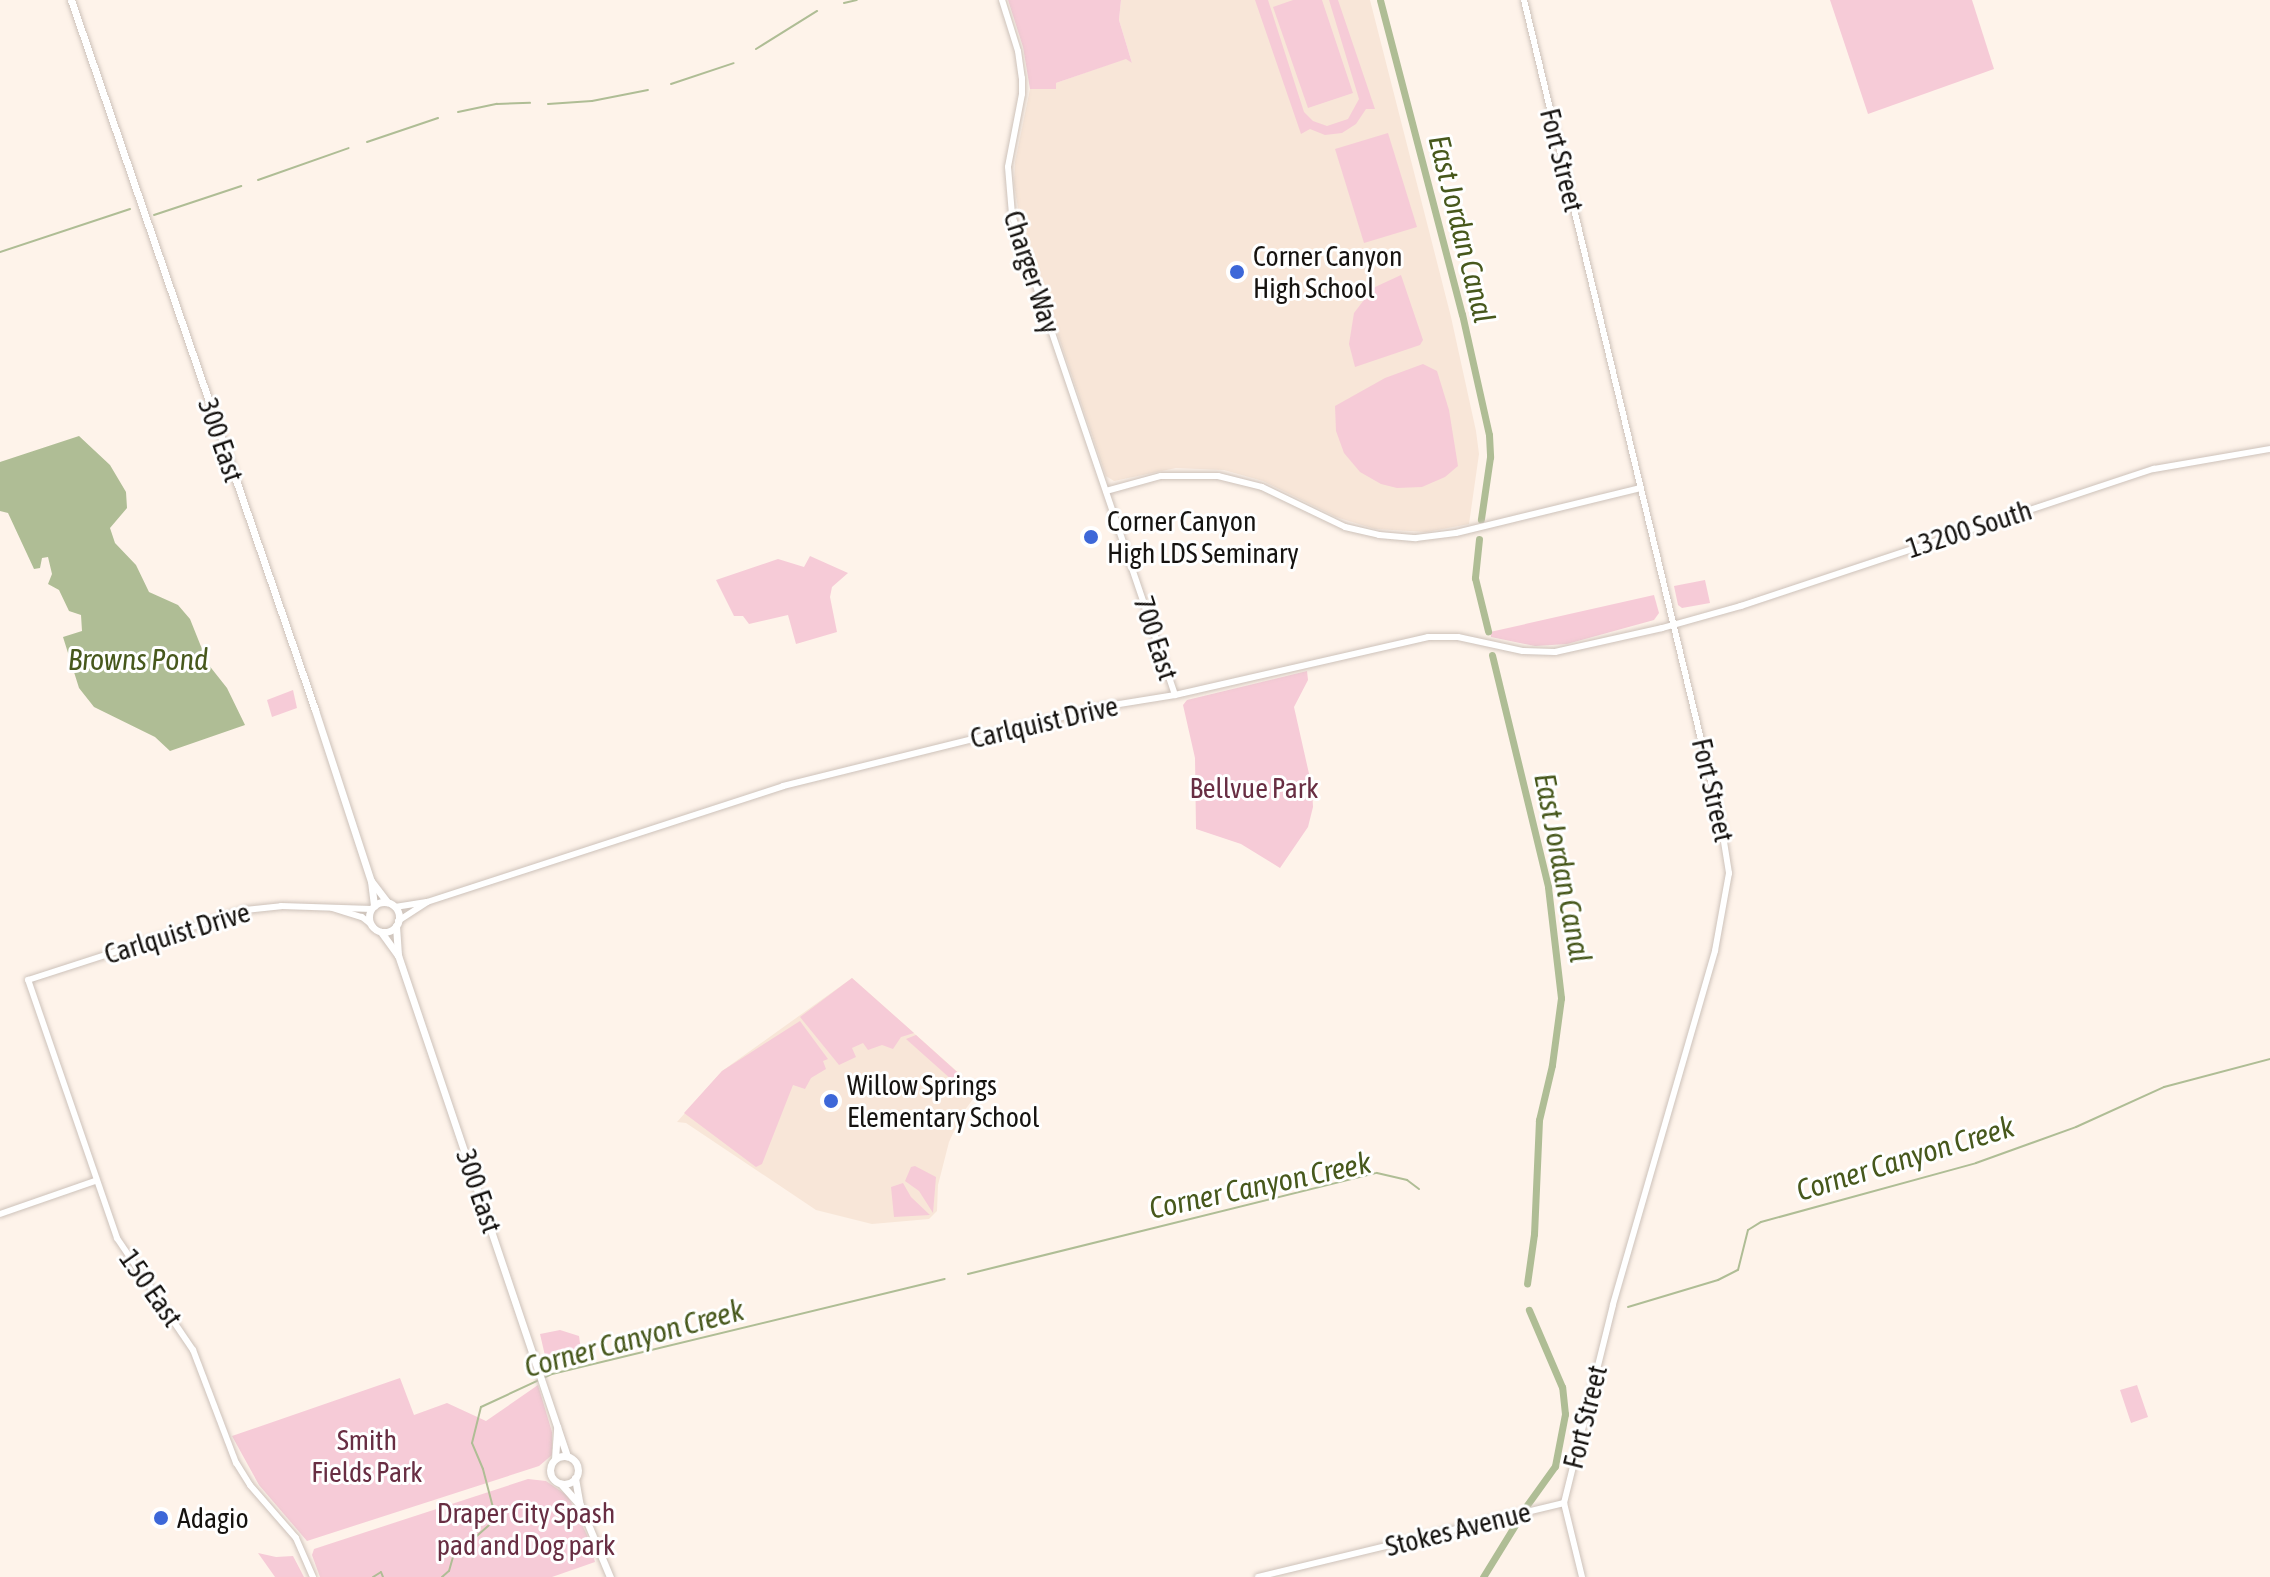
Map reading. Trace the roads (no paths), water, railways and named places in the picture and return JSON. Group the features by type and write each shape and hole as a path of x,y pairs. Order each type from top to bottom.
{"main road":[{"name":"300 East","path":"71,0 371,881 371,924 398,955"},
{"name":"300 East","path":"371,881 391,904 397,923 398,955 567,1456"},
{"path":"373,907 391,904"},
{"path":"381,932 397,923"},
{"name":"300 East","path":"555,1459 557,1427"},
{"path":"580,1505 551,1475 555,1459 567,1456 577,1463 575,1478 580,1505 610,1577"},
{"path":"561,1484 575,1478"}],"street":[{"name":"Charger Way","path":"1002,0 1016,43 1022,78 1022,94 1008,167 1012,215 1106,491"},
{"name":"Fort Street","path":"1524,0 1724,836 1727,894 1652,1178 1609,1319 1564,1503 1582,1577"},
{"name":"13200 South","path":"1672,625 1741,606 2154,469 2270,449"},
{"path":"1106,491 1161,476 1218,476 1262,487 1345,527 1379,535 1416,538 1456,533 1640,488"},
{"name":"700 East","path":"1106,491 1175,695"},
{"name":"Carlquist Drive","path":"391,904 427,902 783,786 1107,706 1175,695 1428,637 1458,637 1523,651 1555,652 1672,625"},
{"name":"Carlquist Drive","path":"397,923 427,902"},
{"name":"Carlquist Drive","path":"28,980 227,914 281,906 373,907"},
{"name":"Carlquist Drive","path":"328,907 362,917 371,924"},
{"name":"150 East","path":"28,980 95,1181 122,1247 199,1361 236,1463 250,1485 296,1538 313,1577"},
{"path":"0,1214 95,1181"},
{"name":"Stokes Avenue","path":"1258,1577 1564,1503"}],"water":[{"name":"Browns Pond","path":"79,436 110,465 126,492 127,508 110,528 115,543 136,565 149,592 178,605 190,619 208,664 227,688 245,725 170,751 155,737 94,707 79,688 63,637 82,631 81,615 69,611 59,590 48,584 52,574 48,557 42,558 40,568 34,569 8,513 0,511 0,462"}],"waterway":[{"path":"844,3 857,0"},
{"name":"East Jordan Canal","path":"1380,0 1462,314 1489,435 1490,457 1481,519"},
{"path":"756,49 817,11"},
{"path":"671,84 734,63"},
{"path":"548,104 592,101 648,90"},
{"path":"458,112 497,104 530,103"},
{"path":"367,142 438,118"},
{"path":"258,180 349,148"},
{"path":"154,215 241,186"},
{"path":"0,252 130,209"},
{"name":"East Jordan Canal","path":"1479,539 1475,578 1488,631"},
{"name":"East Jordan Canal","path":"1492,655 1548,887 1561,998 1552,1065 1539,1120 1534,1234 1527,1284"},
{"name":"Corner Canyon Creek","path":"1628,1307 1718,1280 1738,1270 1748,1230 1761,1222 1976,1163 2076,1127 2164,1087 2270,1059"},
{"name":"Corner Canyon Creek","path":"968,1274 1377,1173 1407,1180 1419,1189"},
{"name":"Corner Canyon Creek","path":"442,1577 449,1571 453,1557 496,1519 483,1469 472,1443 481,1407 552,1374 945,1279"},
{"name":"East Jordan Canal","path":"1527,1505 1555,1466 1565,1414 1562,1387 1529,1310"},
{"name":"East Jordan Canal","path":"1483,1577 1515,1525"},
{"path":"373,1577 381,1572 383,1577"}],"place":[{"name":"Corner Canyon High School","path":"1237,272"},
{"name":"Corner Canyon High LDS Seminary","path":"1091,537"},
{"name":"Willow Springs Elementary School","path":"831,1101"},
{"name":"Adagio","path":"161,1518"}],"park label":[{"name":"Bellvue Park","path":"1254,788"},
{"name":"Smith Fields Park","path":"367,1456"},
{"name":"Draper City Spash pad and Dog park","path":"526,1529"}]}
